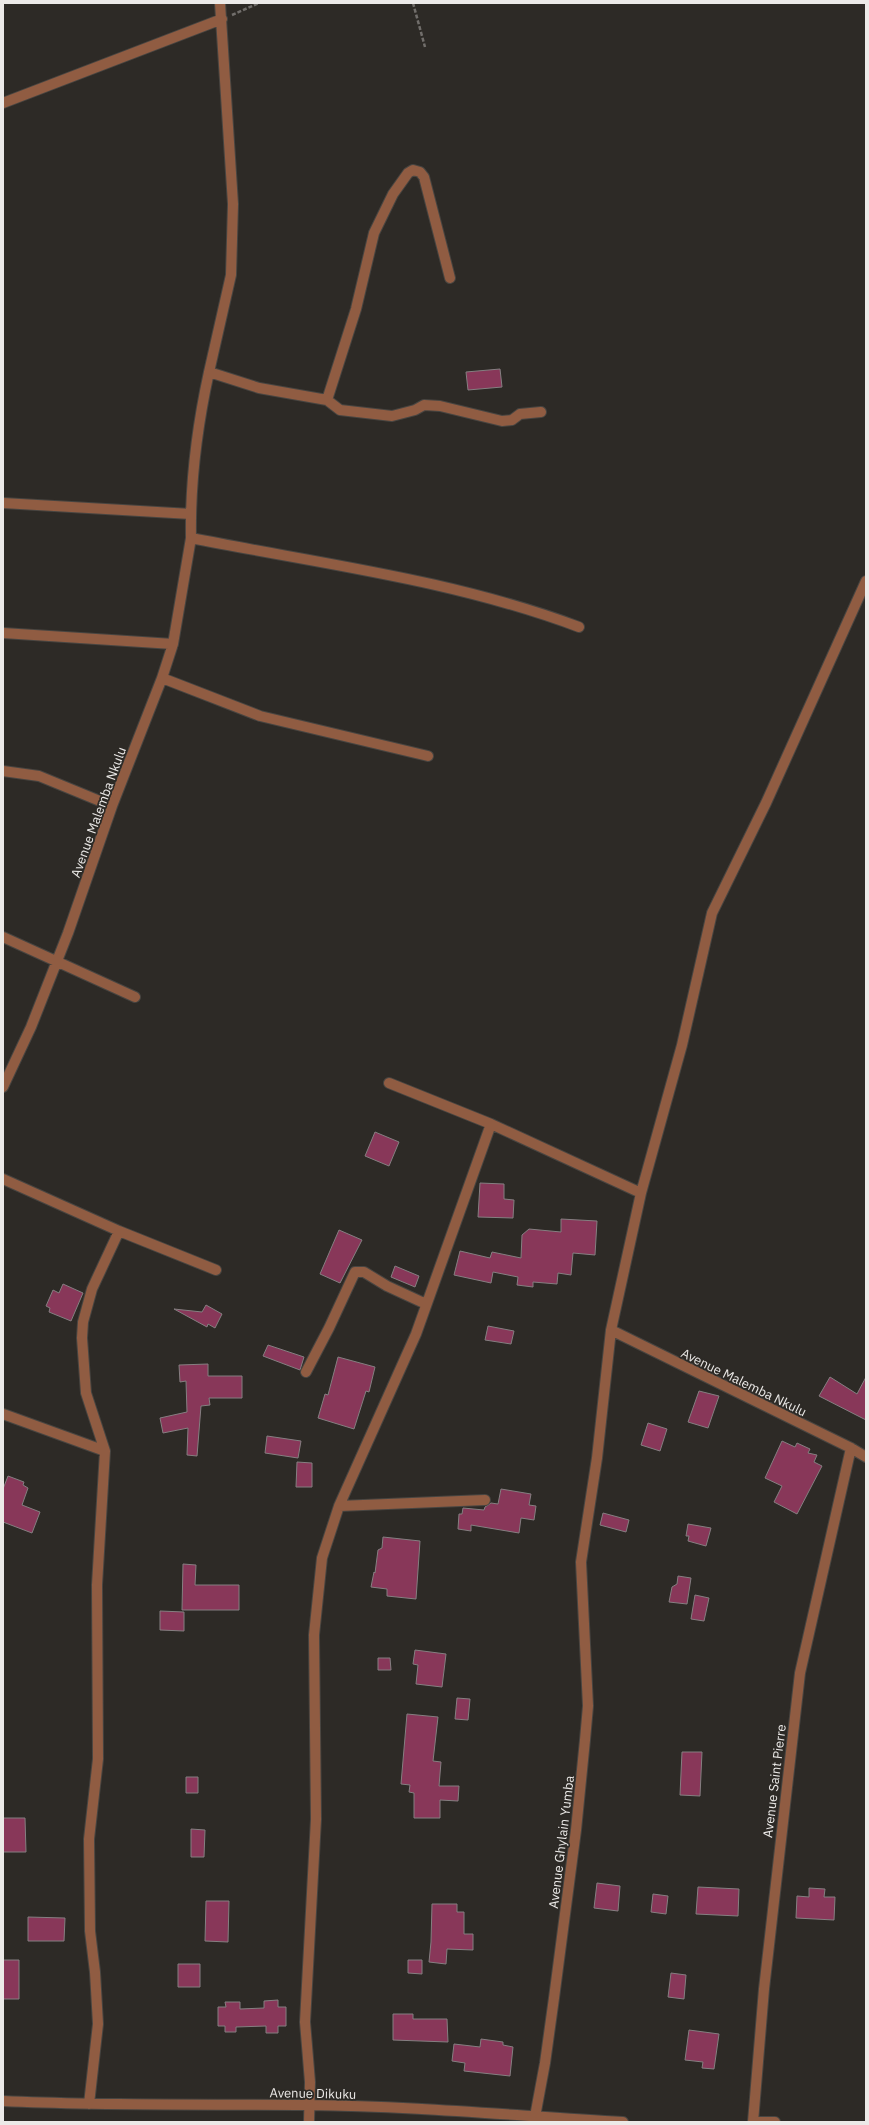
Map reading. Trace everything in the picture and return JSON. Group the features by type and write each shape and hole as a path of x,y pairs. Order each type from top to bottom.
{"street":[{"name":"Avenue Malemba Nkulu","path":"3,1087 31,1027 55,962 68,933 92,868 112,806 162,678 173,644 191,538 195,448 231,267 233,204 220,3"},
{"path":"3,104 222,19"},
{"path":"327,400 356,309 374,232 393,194 408,173 413,170 420,172 424,177 450,278"},
{"path":"209,372 259,388 327,400 340,410 392,416 424,405 440,406 502,421 512,420 520,414 541,412"},
{"path":"3,503 191,514"},
{"path":"191,538 280,556 345,565 426,581 499,600 579,626"},
{"name":"Avenue Ghylain Yumba","path":"534,2119 545,2063 554,1998 576,1830 585,1740 588,1706 581,1562 597,1458 611,1330 641,1192 682,1045 712,913 766,803 866,581"},
{"path":"3,633 173,644"},
{"path":"162,678 260,716 428,756"},
{"path":"3,771 39,776 112,806"},
{"path":"3,938 135,997"},
{"path":"389,1083 491,1124 641,1192"},
{"path":"309,2122 310,2105 305,2022 316,1819 314,1635 322,1558 339,1506 403,1365 491,1124"},
{"path":"3,1179 119,1231 216,1270"},
{"path":"89,2104 98,2024 95,1972 90,1931 89,1839 98,1759 97,1585 105,1451 86,1393 82,1338 83,1322 95,1282 119,1231"},
{"path":"306,1372 330,1328 355,1272 364,1272 387,1286 426,1304"},
{"name":"Avenue Malemba Nkulu","path":"611,1330 851,1448 866,1457"},
{"path":"3,1414 105,1451"},
{"name":"Avenue Saint Pierre","path":"754,2122 765,1973 800,1673 851,1448"},
{"path":"339,1506 485,1500"},
{"name":"Avenue Dikuku","path":"3,2101 89,2104 310,2105 470,2111 534,2119 623,2122"},
{"path":"754,2122 775,2122"}],"path":[{"path":"222,19 259,3"},
{"path":"413,3 425,47"}],"building":[{"path":"500,369 502,387 468,390 466,372"},
{"path":"375,1132 399,1142 389,1166 365,1156"},
{"path":"480,1183 504,1184 504,1199 514,1200 513,1218 478,1217"},
{"path":"561,1219 597,1221 595,1255 573,1253 571,1275 558,1273 557,1284 533,1282 533,1287 517,1285 518,1277 493,1272 491,1283 454,1275 460,1251 490,1258 492,1252 521,1258 522,1235 529,1229 561,1232"},
{"path":"339,1230 362,1240 340,1283 320,1274"},
{"path":"395,1266 419,1276 415,1287 391,1277"},
{"path":"63,1284 83,1293 71,1321 49,1312 50,1308 46,1306 53,1290 59,1293"},
{"path":"206,1305 222,1314 215,1328 208,1324 207,1327 174,1309 202,1312"},
{"path":"488,1326 514,1331 511,1344 485,1340"},
{"path":"268,1345 304,1357 300,1370 263,1356"},
{"path":"338,1357 375,1367 369,1392 366,1391 354,1429 318,1418 325,1394 328,1395"},
{"path":"208,1364 208,1376 242,1376 242,1398 209,1398 210,1405 201,1406 197,1456 187,1455 188,1428 163,1433 160,1418 187,1412 186,1381 180,1382 179,1365"},
{"path":"830,1377 857,1394 866,1377 866,1420 819,1396"},
{"path":"699,1391 719,1396 708,1428 688,1422"},
{"path":"648,1423 667,1429 660,1451 641,1445"},
{"path":"267,1436 301,1441 298,1458 265,1453"},
{"path":"782,1441 795,1447 797,1443 810,1449 808,1453 817,1455 814,1462 822,1466 797,1514 774,1502 782,1486 765,1478"},
{"path":"297,1462 312,1463 312,1487 296,1487"},
{"path":"8,1476 24,1482 23,1485 28,1488 22,1505 40,1512 32,1533 3,1522 3,1489"},
{"path":"501,1489 531,1494 529,1505 536,1506 534,1520 521,1518 519,1533 471,1525 471,1531 458,1529 459,1514 462,1514 463,1508 484,1510 485,1507 491,1503 498,1504"},
{"path":"603,1513 629,1520 626,1532 600,1525"},
{"path":"688,1524 711,1528 706,1546 688,1541 689,1536 686,1536"},
{"path":"383,1537 420,1541 416,1599 387,1596 387,1589 371,1587 374,1572 375,1573 378,1550 382,1548"},
{"path":"183,1564 196,1565 195,1585 239,1585 239,1610 182,1610"},
{"path":"678,1576 691,1578 687,1604 669,1602 672,1587 677,1584"},
{"path":"695,1595 709,1598 704,1621 691,1619"},
{"path":"160,1611 184,1612 184,1631 160,1630"},
{"path":"415,1650 446,1654 442,1687 416,1684 418,1665 413,1664"},
{"path":"378,1658 390,1658 391,1670 378,1670"},
{"path":"457,1698 470,1699 468,1720 455,1719"},
{"path":"407,1714 438,1717 433,1761 441,1762 439,1786 459,1786 458,1801 440,1800 440,1818 414,1818 414,1793 409,1792 410,1785 401,1784"},
{"path":"682,1752 702,1752 700,1796 680,1795"},
{"path":"186,1777 198,1777 198,1793 186,1793"},
{"path":"3,1818 25,1818 26,1852 3,1852"},
{"path":"191,1829 205,1830 204,1857 191,1857"},
{"path":"597,1883 620,1886 618,1911 594,1908"},
{"path":"698,1887 739,1889 738,1916 696,1914"},
{"path":"809,1888 825,1889 824,1897 835,1897 834,1920 796,1918 797,1896 809,1897"},
{"path":"653,1894 668,1896 666,1914 651,1912"},
{"path":"206,1901 229,1901 228,1942 205,1941"},
{"path":"432,1904 457,1904 457,1912 464,1912 464,1934 473,1934 473,1950 447,1949 446,1964 429,1962"},
{"path":"28,1917 65,1918 64,1941 28,1941"},
{"path":"3,1960 19,1960 19,1999 3,1999"},
{"path":"408,1960 422,1960 422,1974 408,1973"},
{"path":"178,1964 200,1964 200,1987 178,1987"},
{"path":"671,1973 686,1975 684,1999 668,1997"},
{"path":"278,2000 278,2007 286,2007 286,2026 278,2026 278,2033 266,2033 266,2026 236,2027 236,2032 225,2032 225,2026 218,2026 218,2007 226,2007 225,2002 240,2002 240,2009 264,2008 264,2001"},
{"path":"393,2014 413,2014 413,2019 447,2019 448,2042 393,2040"},
{"path":"689,2030 719,2034 714,2069 702,2068 703,2062 685,2060"},
{"path":"481,2039 503,2042 503,2045 513,2047 510,2076 464,2071 465,2063 452,2061 454,2044 480,2047"}]}
